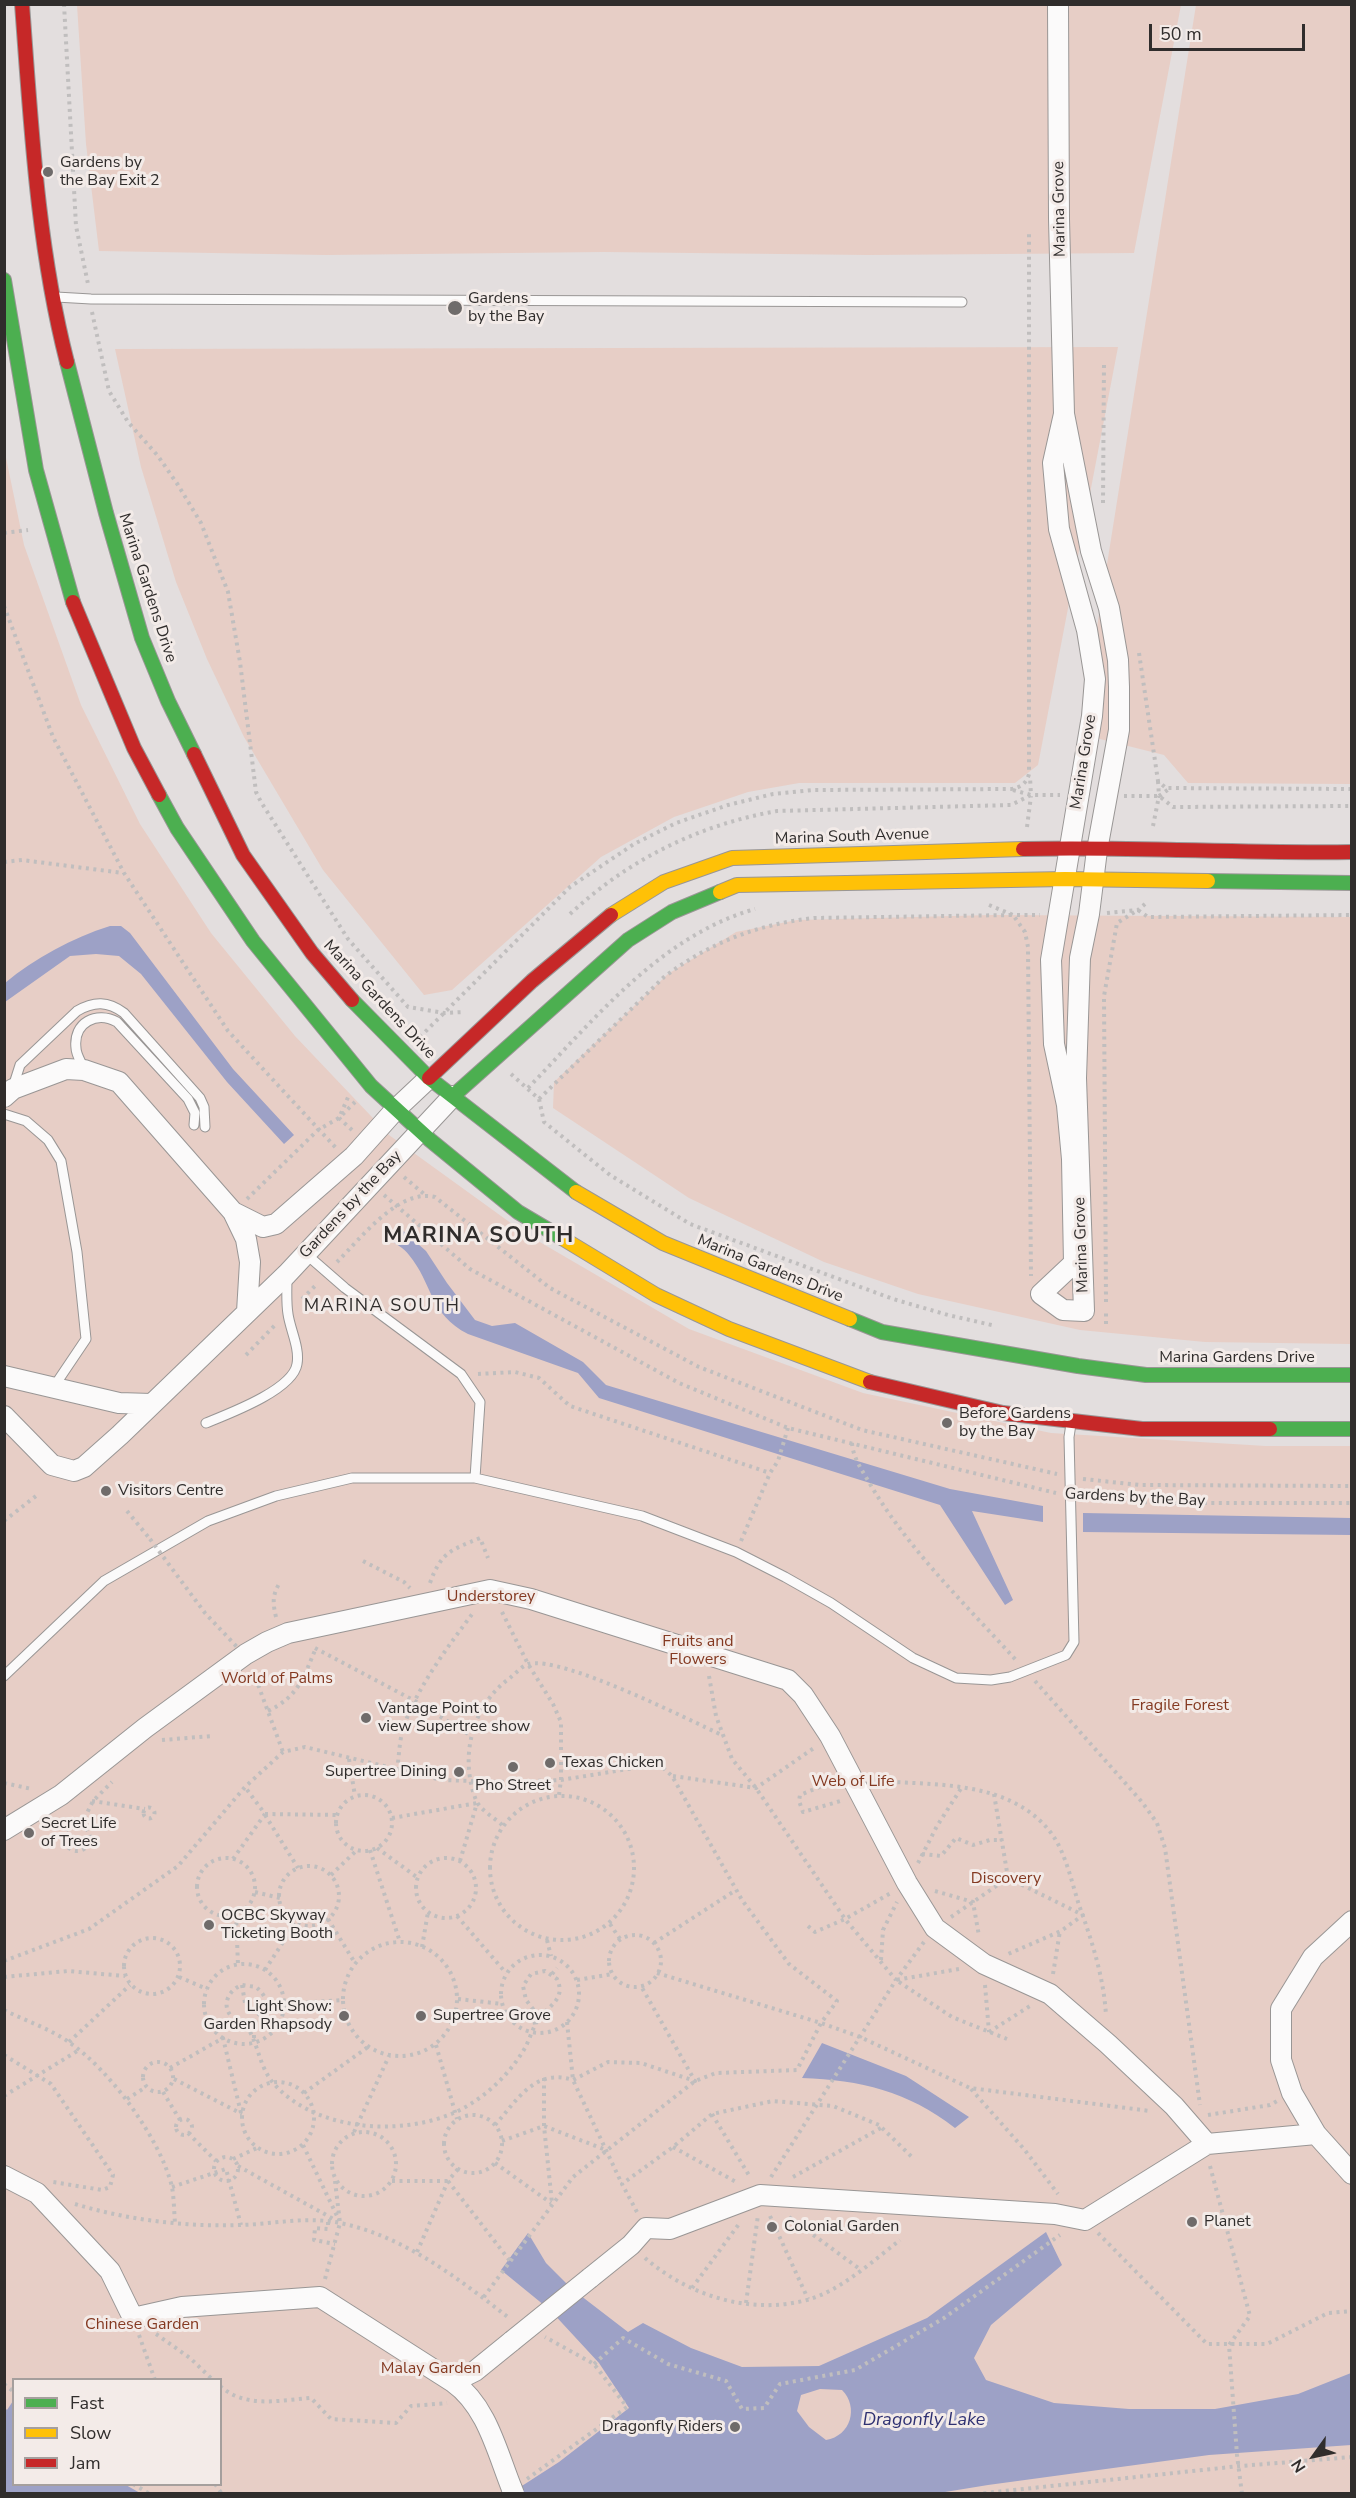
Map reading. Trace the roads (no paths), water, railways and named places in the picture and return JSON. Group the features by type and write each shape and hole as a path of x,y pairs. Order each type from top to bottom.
{"main road":[{"name":"Marina Gardens Drive","path":"22,4 33,157 52,296 64,354 142,638 168,701 243,855 312,953 363,1012 429,1078 575,1191 663,1243 754,1282 882,1332 1078,1366 1146,1375 1352,1375"},
{"path":"4,280 36,470 48,516 72,600 134,748 177,828 219,894 253,941 364,1077 420,1131 518,1212 656,1295 729,1329 867,1381 1003,1413 1142,1429 1352,1429"},
{"name":"Marina South Avenue","path":"429,1078 604,920 645,892 689,871 732,858 1070,848 1352,852"},
{"path":"453,1096 628,940 672,912 737,885 1065,879 1352,882"}],"street":[{"name":"Marina Grove","path":"1058,4 1059,219 1064,414 1084,518 1109,608 1118,660 1119,730 1080,958 1076,1078 1084,1311 1063,1310 1041,1294 1074,1263 1072,1159 1066,1105 1054,1044 1051,960 1092,716 1095,679 1087,630 1059,529 1053,463 1064,414"},
{"name":"Gardens by the Bay","path":"9,1093 66,1069 84,1070 119,1082 233,1212 246,1239 250,1262 247,1312"},
{"name":"Gardens by the Bay","path":"233,1212 263,1227 276,1224 354,1156 396,1109 429,1078"},
{"name":"Gardens by the Bay","path":"4,1416 52,1465 74,1471 84,1467 120,1435 306,1254 453,1096"},
{"path":"4,1376 119,1403 151,1404"},
{"path":"4,1830 61,1795 242,1650 284,1635 490,1590 531,1599 788,1680 804,1695 830,1736 907,1883 935,1928 984,1964 1050,1994 1108,2044 1182,2115 1207,2144"},
{"path":"1352,1921 1313,1958 1281,2009 1281,2060 1292,2093 1316,2134 1352,2174"},
{"path":"453,2382 475,2371 516,2332 590,2278 631,2245 646,2228 670,2229 760,2195 1055,2214 1085,2220 1207,2144 1316,2134"},
{"path":"4,2175 37,2193 110,2271 134,2318 182,2307 320,2297 466,2391 477,2406 519,2487"}],"lane":[{"path":"52,296 91,299 962,302"},
{"path":"9,1093 20,1065 77,1011 88,1004 101,1002 114,1006 124,1013 200,1098 204,1107 205,1127"},
{"path":"84,1070 76,1048 78,1033 83,1024 96,1017 107,1016 117,1022 188,1099 195,1113 194,1125"},
{"path":"4,1114 26,1121 48,1140 61,1161 63,1172 77,1252 86,1338 53,1388"},
{"path":"306,1254 345,1288 461,1374 480,1402 475,1478"},
{"path":"206,1423 282,1386 292,1375 297,1364 287,1313 286,1274"},
{"path":"4,1676 104,1581 208,1521 276,1496 352,1478 475,1478 642,1516 736,1552 831,1603 913,1658 941,1672 956,1678 976,1681 1027,1672 1066,1655 1074,1642 1070,1497 1071,1421"}],"water":[{"path":"110,926 121,926 130,933 233,1069 294,1135 284,1144 227,1082 141,974 119,956 96,954 70,956 5,1002 5,983 29,965 82,936"},
{"path":"400,1228 426,1251 475,1320 492,1326 515,1323 583,1362 606,1385 950,1489 1043,1506 1043,1522 972,1511 1013,1600 1005,1605 940,1505 599,1398 578,1373 468,1334 455,1326 439,1308 409,1255 387,1238"},
{"path":"1083,1513 1351,1518 1351,1535 1083,1532"},
{"path":"822,2043 906,2076 969,2117 955,2128 919,2105 883,2090 844,2081 802,2078"},
{"name":"Dragonfly Lake","path":"1046,2232 1062,2265 991,2325 974,2358 986,2380 1054,2403 1129,2409 1215,2409 1298,2394 1351,2373 1351,2445 1209,2455 939,2493 511,2493 559,2462 629,2408 599,2363 550,2310 501,2270 528,2233 546,2263 572,2289 628,2332 643,2323 691,2348 742,2367 819,2366 927,2318","holes":["820,2389 842,2390 850,2404 850,2420 841,2433 826,2440 809,2427 797,2411 801,2395"]},
{"path":"12,2402 12,2486 128,2486 140,2493 5,2493 5,2408 7,2410"}],"place":[{"name":"Gardens by the Bay Exit 2","path":"48,172"},
{"name":"Gardens by the Bay","path":"455,308"},
{"name":"Before Gardens by the Bay","path":"947,1423"},
{"name":"Visitors Centre","path":"106,1491"},
{"name":"Vantage Point to view Supertree show","path":"366,1718"},
{"name":"Texas Chicken","path":"550,1763"},
{"name":"Pho Street","path":"513,1767"},
{"name":"Supertree Dining","path":"459,1772"},
{"name":"Secret Life of Trees","path":"29,1833"},
{"name":"OCBC Skyway Ticketing Booth","path":"209,1925"},
{"name":"Light Show: Garden Rhapsody","path":"344,2016"},
{"name":"Supertree Grove","path":"421,2016"},
{"name":"Planet","path":"1192,2222"},
{"name":"Colonial Garden","path":"772,2227"},
{"name":"Dragonfly Riders","path":"735,2427"}],"district":[{"name":"MARINA SOUTH","path":"479,1237"},
{"name":"MARINA SOUTH","path":"382,1307"}],"park label":[{"name":"Understorey","path":"491,1597"},
{"name":"Fruits and Flowers","path":"698,1651"},
{"name":"World of Palms","path":"277,1679"},
{"name":"Fragile Forest","path":"1180,1706"},
{"name":"Web of Life","path":"853,1782"},
{"name":"Discovery","path":"1006,1879"},
{"name":"Chinese Garden","path":"142,2325"},
{"name":"Malay Garden","path":"431,2369"}]}
